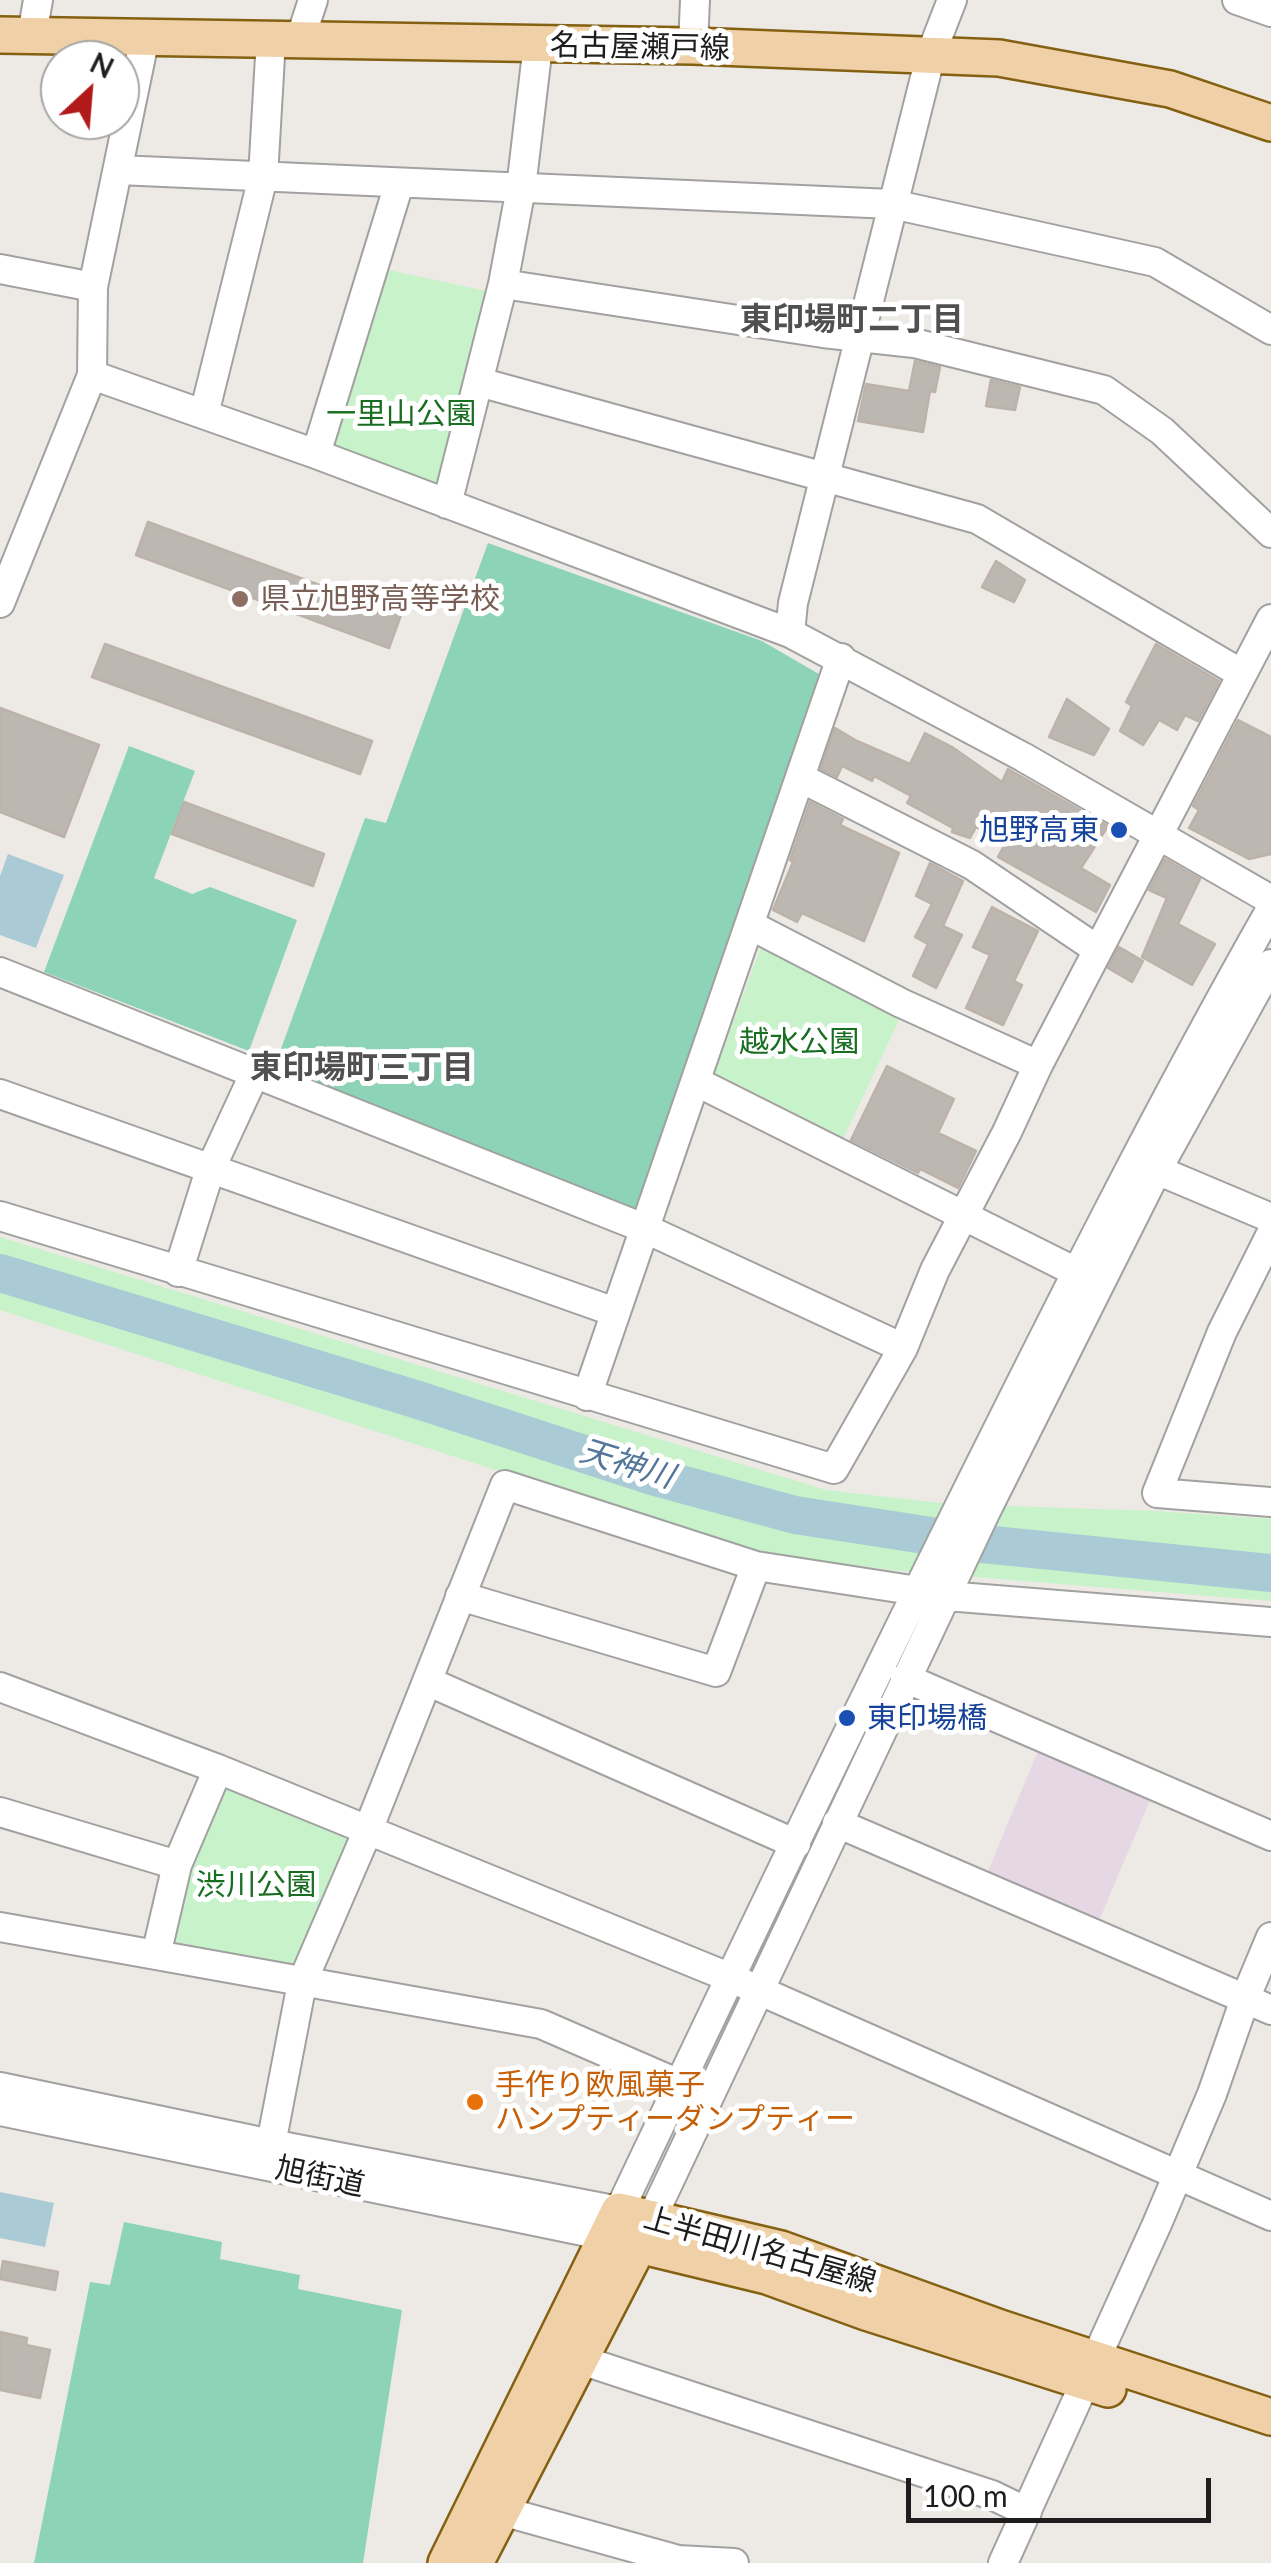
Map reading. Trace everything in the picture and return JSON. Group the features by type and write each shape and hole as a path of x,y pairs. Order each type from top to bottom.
{"main road":[{"name":"名古屋瀬戸線","path":"16,35 692,46 999,58 1170,89 1271,123"},
{"name":"上半田川名古屋線","path":"475,2563 580,2360 628,2228"},
{"name":"上半田川名古屋線","path":"628,2228 866,2312 1271,2417"},
{"name":"上半田川名古屋線","path":"446,2563 628,2228"},
{"name":"上半田川名古屋線","path":"1089,2370 1271,2443"}],"street":[{"path":"16,35 38,0"},
{"path":"204,414 263,177 286,39 313,0"},
{"path":"692,46 695,0"},
{"path":"790,633 793,603 892,204 931,54 952,0"},
{"path":"1237,0 1271,12"},
{"path":"2,594 92,375 93,287 145,36"},
{"path":"446,504 504,284 521,188 538,45"},
{"path":"118,170 892,204 1154,262 1271,330"},
{"path":"316,454 399,184"},
{"path":"0,268 93,287"},
{"path":"504,284 945,349 1104,390 1162,431 1271,533"},
{"path":"92,375 316,454 790,633 1023,758 1271,900"},
{"path":"479,382 977,519 1242,674"},
{"path":"0,1216 834,1468 903,1348 936,1270 1008,1132 1038,1064 1271,619"},
{"path":"587,1396 840,658"},
{"path":"801,778 972,865 1098,950"},
{"path":"628,2228 679,2084 796,1844 938,1581 1076,1272 1184,1062 1271,909"},
{"path":"750,924 901,1003 1038,1064"},
{"path":"973,1509 1271,964"},
{"path":"0,972 646,1229 903,1348"},
{"path":"178,1272 210,1170 254,1075"},
{"path":"696,1082 1076,1272"},
{"path":"0,1094 615,1312"},
{"path":"1157,1170 1271,1218"},
{"path":"1271,1234 1222,1332 1157,1492 1271,1502"},
{"path":"271,2144 302,1983 368,1830 505,1486 756,1566 938,1581 1271,1622"},
{"path":"460,1596 716,1672 756,1566"},
{"path":"628,2228 760,1992 905,1678 938,1581"},
{"path":"905,1678 1271,1836"},
{"path":"427,1681 796,1844"},
{"path":"0,1687 218,1769 731,1978 1271,2216"},
{"path":"156,1955 177,1865 218,1769"},
{"path":"0,1812 177,1865"},
{"path":"837,1823 1271,2010"},
{"path":"0,1927 541,2024 679,2084"},
{"path":"1003,2563 1212,2094 1271,1937"},
{"name":"旭街道","path":"0,2087 271,2144 628,2228"},
{"name":"旭街道","path":"0,2112 628,2228"},
{"path":"580,2360 992,2495 1027,2512"},
{"path":"502,2511 678,2560 734,2563"}],"shaded area":[{"path":"1040,1746 1153,1793 1098,1923 986,1876"}],"green space":[{"name":"一里山公園","path":"384,269 491,292 443,493 328,451"},
{"path":"488,543 762,641 831,681 634,1211 274,1068 365,818 386,823"},
{"path":"129,746 195,771 154,878 192,894 210,887 297,920 249,1051 44,972"},
{"name":"越水公園","path":"761,947 900,1018 842,1141 713,1076"},
{"path":"0,1237 826,1490 950,1504 1271,1519 1271,1601 912,1572 759,1555 0,1310"},
{"name":"渋川公園","path":"225,1782 352,1832 298,1974 168,1945 185,1868"},
{"path":"124,2222 222,2242 220,2259 300,2275 298,2289 402,2310 363,2563 34,2563 90,2282 110,2285"}],"water":[{"path":"8,854 64,875 36,948 0,935 0,876"},
{"path":"0,2192 54,2203 45,2247 0,2238"}],"building":[{"path":"915,361 940,367 935,392 930,391 923,432 858,421 866,384 909,391"},
{"path":"991,380 1020,387 1015,410 986,406"},
{"path":"148,522 401,615 389,648 136,555"},
{"path":"996,561 1025,580 1014,602 982,587"},
{"path":"105,644 372,741 360,774 92,677"},
{"path":"1156,644 1219,681 1198,721 1185,715 1177,730 1159,720 1143,745 1120,731 1132,706 1126,702"},
{"path":"1067,699 1109,729 1094,755 1049,737"},
{"path":"0,708 99,745 64,837 0,812"},
{"path":"1238,720 1271,737 1271,854 1249,859 1189,828 1199,810 1193,806"},
{"path":"835,728 910,764 925,733 1002,782 1008,769 1108,826 1081,868 1110,885 1096,912 998,857 1005,844 976,827 970,838 952,832 953,828 907,803 911,796 874,776 872,781 842,766 837,777 821,769"},
{"path":"184,802 324,854 313,886 172,834"},
{"path":"810,802 843,819 840,825 899,853 864,941 802,913 797,922 773,910 793,862 790,860"},
{"path":"1165,859 1200,879 1178,924 1215,944 1192,985 1142,957 1167,898 1149,890"},
{"path":"930,863 963,881 943,926 962,935 936,988 913,976 928,944 915,937 932,904 916,896"},
{"path":"992,907 1038,931 1014,981 1022,985 1003,1025 966,1008 990,955 973,947"},
{"path":"1119,947 1143,961 1132,982 1108,968"},
{"path":"887,1066 954,1099 938,1133 976,1151 958,1188 851,1140"},
{"path":"3,2261 58,2272 55,2290 0,2279"},
{"path":"0,2332 27,2338 26,2345 50,2350 40,2398 0,2390"}],"waterway":[{"name":"天神川","path":"0,1273 415,1399 655,1477 795,1515 983,1544 1271,1573"}],"place":[{"name":"県立旭野高等学校","path":"240,599"},
{"name":"旭野高東","path":"1119,830"},
{"name":"東印場橋","path":"847,1718"},
{"name":"手作り欧風菓子 ハンプティーダンプティー","path":"475,2102"}],"district":[{"name":"東印場町二丁目","path":"852,320"},
{"name":"東印場町三丁目","path":"362,1068"}]}
